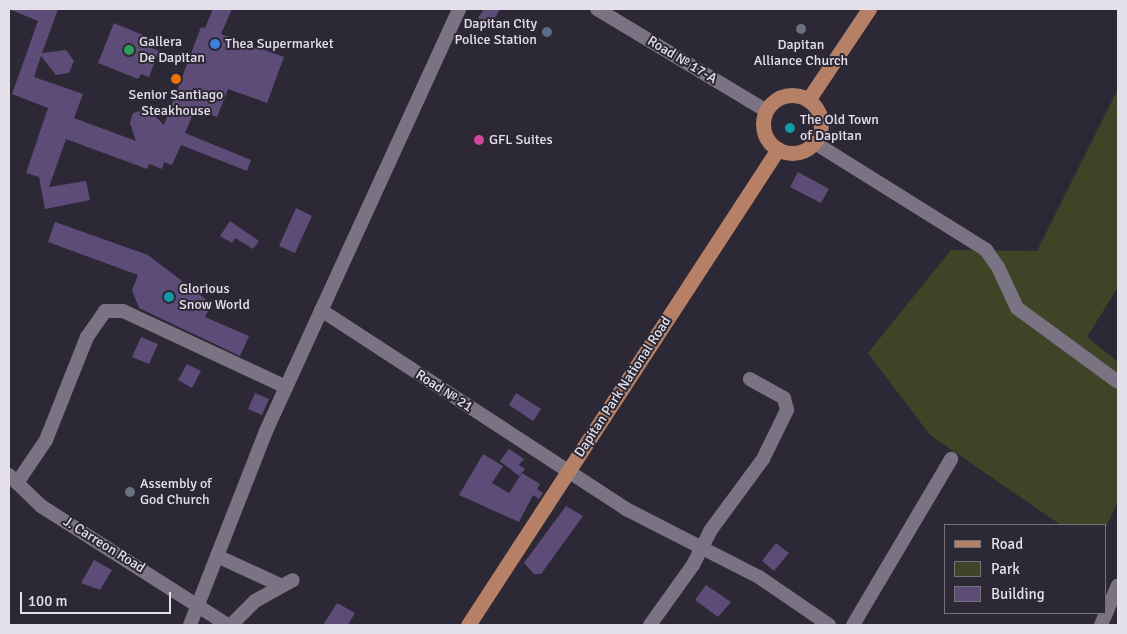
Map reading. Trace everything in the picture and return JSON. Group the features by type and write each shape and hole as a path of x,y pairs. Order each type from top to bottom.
{"main road":[{"path":"808,100 869,9"},
{"path":"788,96 808,100 820,117 821,130 815,142 797,152 778,149 764,129 767,111 776,101 788,96"},
{"name":"Dapitan Park National Road","path":"468,625 778,149"}],"street":[{"path":"190,625 286,387 459,9"},
{"name":"Road № 17-A","path":"597,9 767,111"},
{"path":"815,142 986,250 998,267 1017,308 1118,382"},
{"name":"Road № 21","path":"321,310 626,509 772,585 829,625"},
{"path":"13,479 46,440 87,337 104,311 123,311 286,387"},
{"path":"650,625 701,547 763,459 787,410 784,398 750,379"},
{"path":"853,625 952,459"},
{"name":"J. Carreon Road","path":"13,479 41,506 230,625"},
{"path":"217,556 280,585"},
{"path":"230,625 244,610 280,585 293,580"},
{"path":"1107,611 1118,585"}],"green space":[{"path":"1118,89 1118,287 1087,337 1118,362 1118,501 1107,525 1060,524 930,435 868,353 951,250 1037,251"}],"building":[{"path":"9,9 58,9 42,53 66,50 74,61 69,73 56,75 41,56 34,77 83,94 74,118 136,141 130,123 133,113 148,109 164,125 201,27 205,28 213,9 232,9 221,34 284,57 267,103 228,89 217,117 201,111 199,115 194,112 185,133 251,160 247,171 181,145 172,165 164,162 162,169 149,164 147,169 66,139 49,187 86,181 90,200 45,209 39,177 26,173 48,108 12,94 38,21"},
{"path":"484,9 500,9 491,25 478,18"},
{"name":"Gallera De Dapitan","path":"114,23 155,40 151,48 159,51 149,77 141,74 138,79 98,63"},
{"path":"798,172 829,189 821,203 790,187"},
{"path":"296,208 312,216 295,253 279,246"},
{"path":"230,221 259,241 253,249 235,238 232,243 220,236"},
{"path":"55,222 148,255 212,304 205,317 249,336 240,356 139,308 132,290 138,275 48,242"},
{"path":"141,337 158,344 149,364 132,357"},
{"path":"187,364 201,371 192,388 178,380"},
{"path":"255,393 269,399 262,415 248,409"},
{"path":"516,393 541,409 533,421 509,405"},
{"path":"509,449 524,459 519,465 525,469 519,476 500,461"},
{"path":"483,454 503,466 492,483 509,493 522,473 540,484 537,489 543,493 539,499 533,495 519,522 459,495"},
{"path":"566,506 583,516 541,574 534,574 524,563"},
{"path":"776,543 789,553 774,571 762,561"},
{"path":"94,560 112,570 100,590 81,583"},
{"path":"706,585 731,602 718,617 695,600"},
{"path":"337,603 355,613 348,625 323,625"}],"place":[{"name":"Dapitan Alliance Church","path":"801,29"},
{"name":"Dapitan City Police Station","path":"547,32"},
{"name":"Thea Supermarket","path":"215,44"},
{"name":"Gallera De Dapitan","path":"129,50"},
{"name":"Senior Santiago Steakhouse","path":"176,79"},
{"name":"The Old Town of Dapitan","path":"790,128"},
{"name":"GFL Suites","path":"479,140"},
{"name":"Glorious Snow World","path":"169,297"},
{"name":"Assembly of God Church","path":"130,492"}]}
